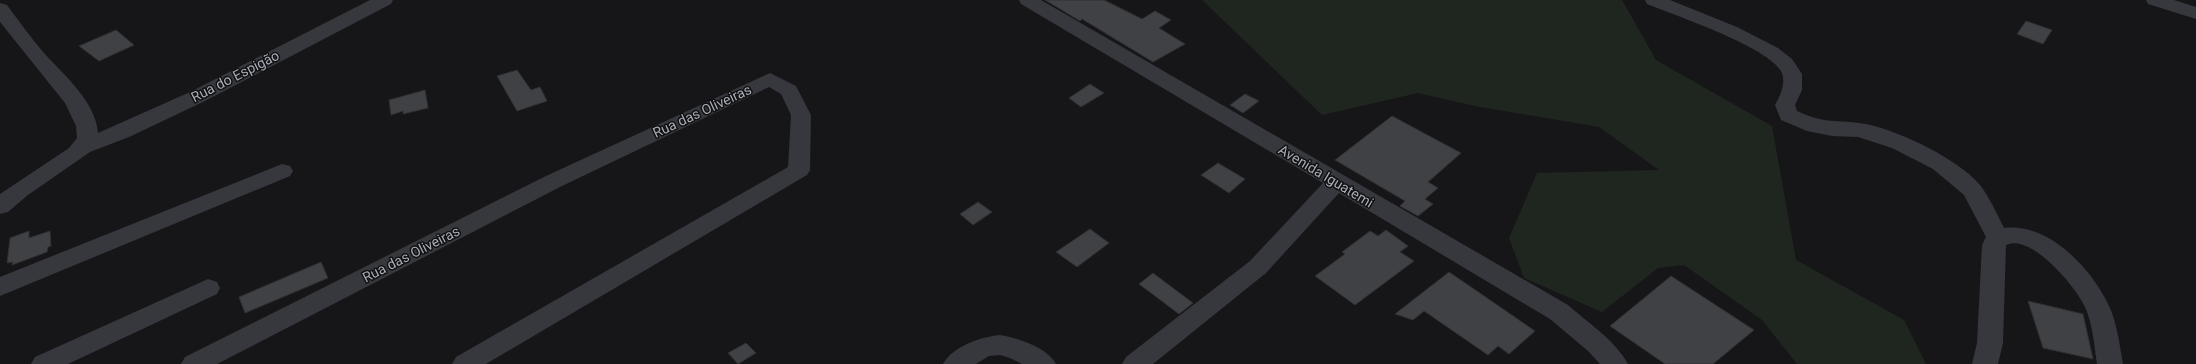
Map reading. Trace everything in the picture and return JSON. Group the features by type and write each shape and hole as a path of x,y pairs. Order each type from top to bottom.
{"street":[{"name":"Rua do Espigão","path":"0,206 28,184 83,147 133,127 225,82 384,0"},
{"name":"Avenida Iguatemi","path":"1028,0 1559,312 1596,344 1615,364"},
{"path":"1654,0 1737,34 1778,56 1792,73 1792,92 1785,105 1788,115 1807,124 1832,129 1860,130 1900,143 1941,164 1972,190 1998,237"},
{"path":"2155,0 2196,13"},
{"path":"0,9 36,56 72,97 82,112 87,128 88,138 83,147"},
{"name":"Rua das Oliveiras","path":"194,364 554,181 770,79 789,90 801,115 799,170 465,364"},
{"path":"0,287 282,171"},
{"path":"1135,364 1258,267 1301,222 1336,182"},
{"path":"1998,237 2015,234 2040,243 2080,277 2098,308 2110,364"},
{"path":"1985,364 1990,343 1994,245 1998,237"},
{"path":"44,364 208,288"},
{"path":"956,364 976,352 1000,344 1012,346 1043,364"}],"shaded area":[{"path":"1202,0 1622,0 1656,60 1772,126 1796,260 1904,320 1926,364 1797,364 1762,320 1684,265 1658,268 1602,312 1524,278 1509,238 1537,173 1659,170 1599,127 1475,106 1418,93 1322,115"}],"building":[{"path":"1045,0 1104,0 1142,19 1155,11 1171,20 1159,28 1185,44 1153,62 1082,19 1080,21"},
{"path":"2026,21 2052,30 2043,44 2017,34"},
{"path":"116,30 134,45 99,61 79,46"},
{"path":"517,70 531,90 540,87 547,101 517,111 497,76"},
{"path":"1090,84 1104,93 1081,107 1069,98"},
{"path":"425,90 428,108 403,114 403,111 391,115 389,100"},
{"path":"1245,94 1259,101 1243,113 1230,105"},
{"path":"1392,116 1461,153 1428,182 1438,188 1425,199 1433,204 1418,216 1400,206 1405,201 1335,160"},
{"path":"1218,163 1245,179 1229,193 1201,175"},
{"path":"978,202 992,212 973,225 960,214"},
{"path":"1090,229 1109,243 1077,267 1056,252"},
{"path":"1386,230 1408,246 1400,252 1414,261 1355,305 1315,276 1345,254 1342,252 1370,231 1378,236"},
{"path":"29,231 29,238 50,231 51,246 48,247 47,252 12,265 13,262 7,263 10,238"},
{"path":"321,262 328,278 245,313 239,297"},
{"path":"1449,272 1535,331 1509,354 1498,346 1488,355 1424,311 1413,320 1395,314"},
{"path":"1153,273 1193,303 1179,314 1139,284"},
{"path":"1671,276 1754,330 1713,364 1665,364 1610,326"},
{"path":"2028,301 2083,314 2093,359 2043,348"},
{"path":"746,343 756,353 738,364 728,353"}]}
